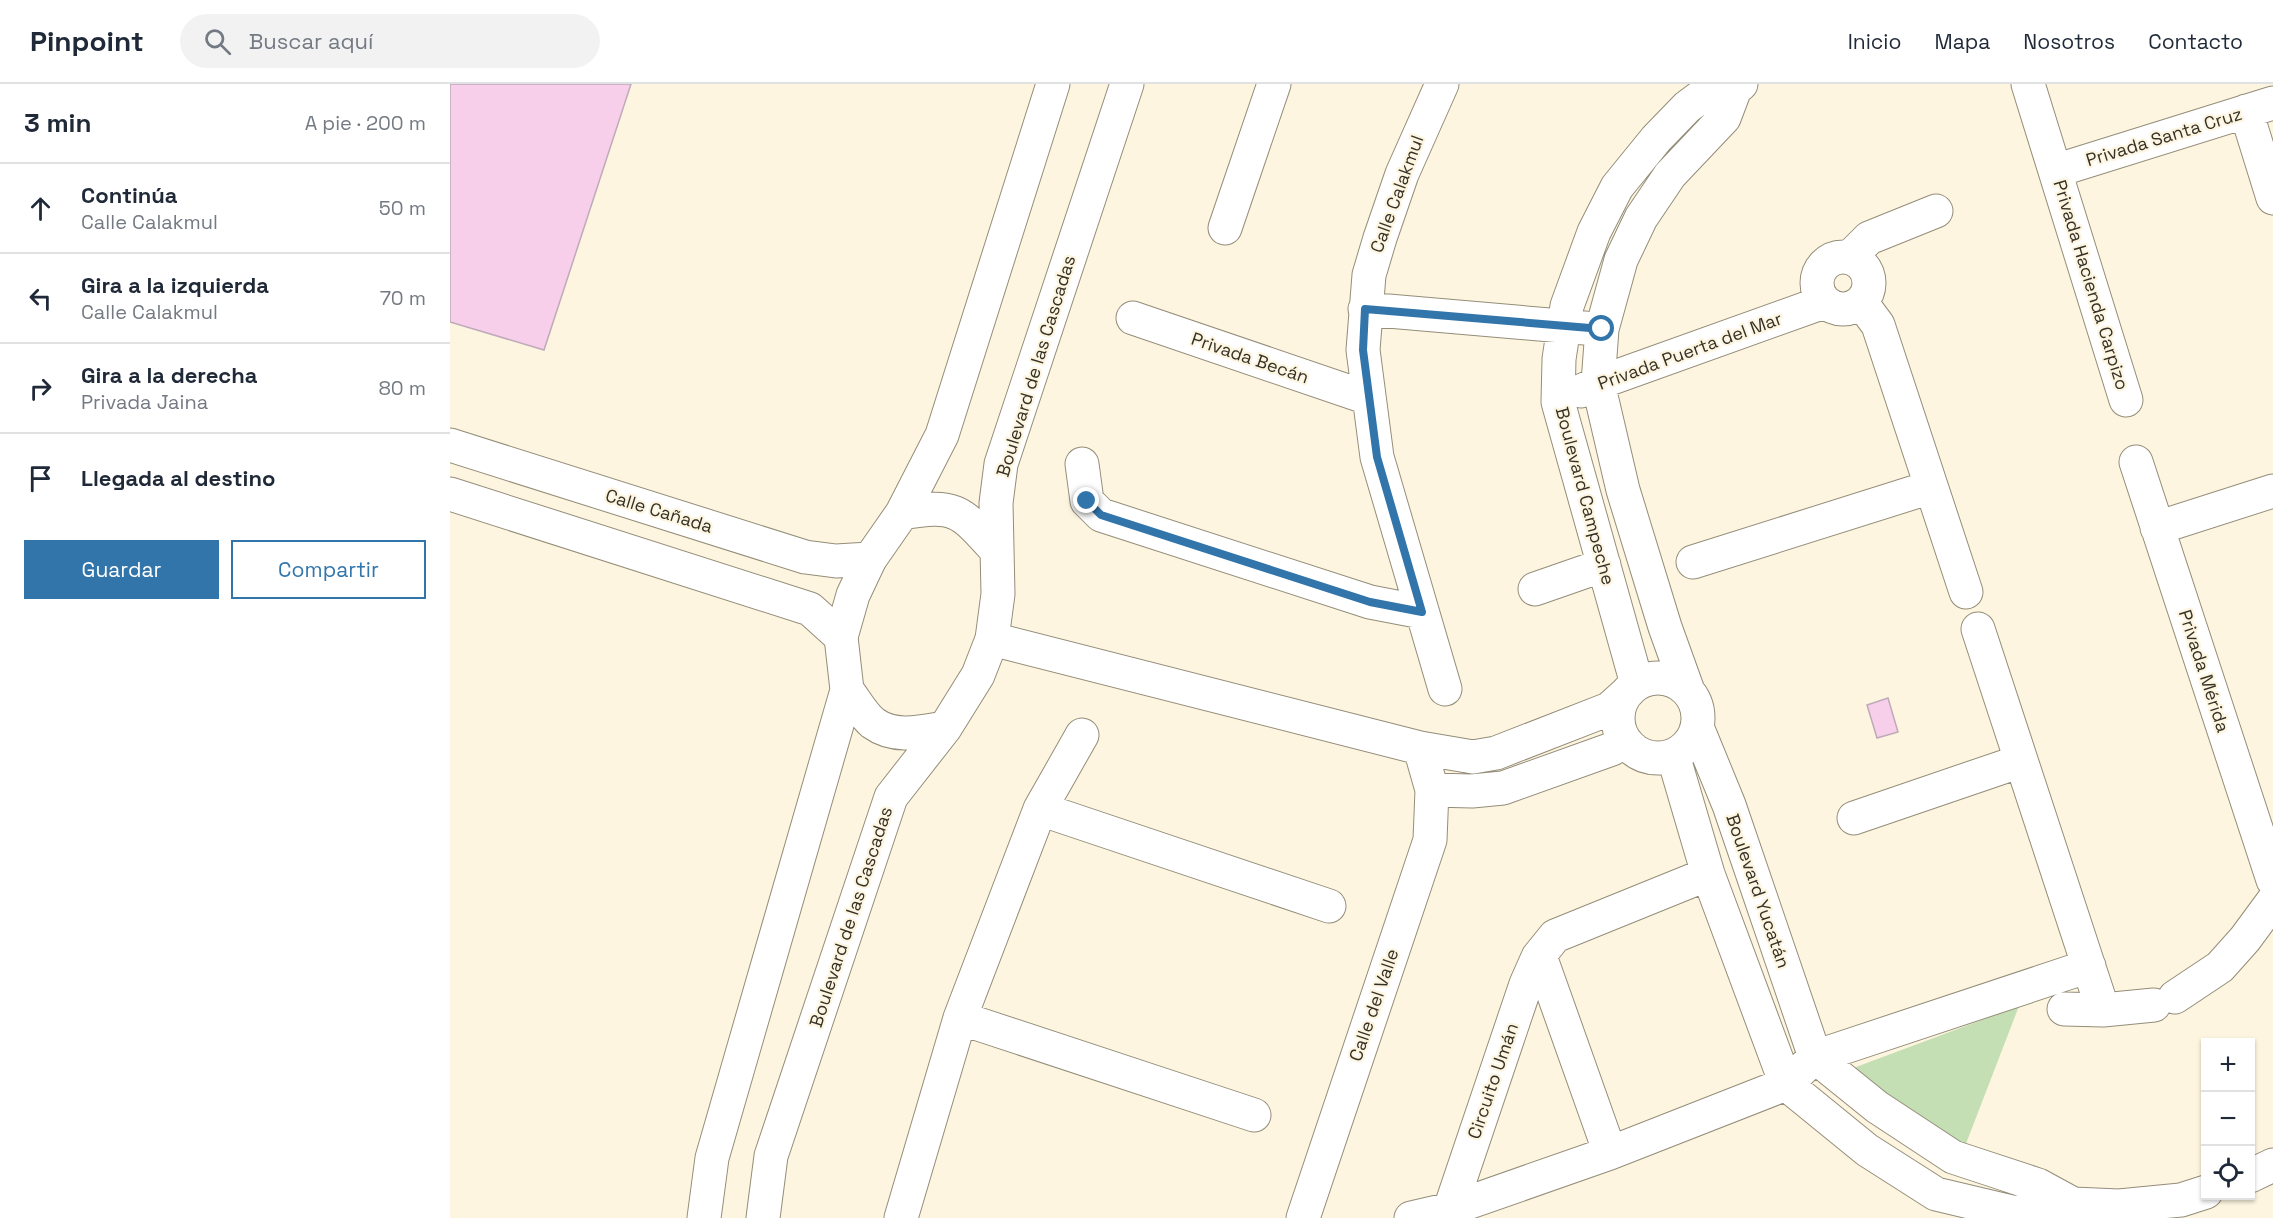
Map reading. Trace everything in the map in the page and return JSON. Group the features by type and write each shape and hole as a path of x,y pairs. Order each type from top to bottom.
{"street":[{"path":"704,1218 712,1158 846,690 841,637 853,595 870,559 902,513 942,435 1053,84"},
{"name":"Boulevard de las Cascadas","path":"763,1218 771,1156 891,797 945,728 978,675 992,639 998,594 996,503 1001,464 1127,84"},
{"path":"1225,228 1274,84"},
{"name":"Privada Hacienda Carpizo","path":"2028,84 2126,400"},
{"name":"Calle Calakmul","path":"1436,85 1402,174 1369,275 1363,350 1377,457 1445,689"},
{"name":"Boulevard Campeche","path":"1633,688 1604,566 1558,402 1559,359 1567,306 1594,232 1617,187 1687,107 1707,92 1738,86"},
{"name":"Boulevard Campeche","path":"1688,692 1665,627 1623,490 1598,383 1602,329 1621,260 1641,218 1670,175 1724,118 1738,86"},
{"path":"2259,107 2273,198"},
{"name":"Privada Santa Cruz","path":"2055,171 2259,107"},
{"path":"1850,258 1869,238 1935,211"},
{"path":"1832,258 1850,258 1861,265 1868,276 1868,290 1861,302 1850,309 1836,309 1824,302 1816,287 1820,270 1832,258"},
{"name":"Privada Puerta del Mar","path":"1558,402 1598,383 1824,302"},
{"path":"1861,302 1878,325 1966,592"},
{"path":"1365,309 1602,329"},
{"name":"Privada Becán","path":"1133,318 1368,398"},
{"name":"Calle Cañada","path":"450,445 805,556 836,561 870,559"},
{"path":"497,460 465,499 810,609 841,637"},
{"name":"Privada Mérida","path":"2136,462 2273,880"},
{"path":"1082,464 1087,501 1101,515 1370,602 1422,612"},
{"path":"1693,562 1931,487"},
{"path":"2157,528 2273,491"},
{"path":"593,540 605,494"},
{"path":"902,513 934,508 955,512 972,524 996,550"},
{"path":"1534,589 1604,566"},
{"path":"1978,629 2103,1010"},
{"path":"992,639 1420,748 1473,758 1496,753 1609,709 1633,688 1650,679 1664,679 1677,683 1695,702 1698,714 1697,727 1693,739 1684,749 1658,759 1643,756 1624,740 1618,719 1620,704 1633,688"},
{"path":"846,690 872,722 887,730 904,734 945,728"},
{"name":"Boulevard Yucatán","path":"1697,727 1729,805 1815,1057"},
{"path":"901,1218 960,1018 1040,810 1082,735"},
{"path":"1432,790 1472,791 1503,788 1612,749 1624,740"},
{"name":"Calle del Valle","path":"1303,1218 1430,840 1432,790 1420,748"},
{"path":"1673,755 1708,874 1786,1084 1867,1150 1930,1206 2032,1213 2073,1204 2118,1206 2191,1203"},
{"path":"1854,818 2021,761"},
{"path":"1040,810 1329,906"},
{"name":"Circuito Umán","path":"1450,1209 1526,984 1540,956 1555,936 1708,874"},
{"path":"2064,1009 2103,1010 2164,1001 2220,967 2245,939 2273,901"},
{"path":"1540,956 1610,1153"},
{"path":"1411,1218 1450,1209 1610,1153 1786,1084 1815,1057 2089,966"},
{"path":"960,1018 1254,1115"},
{"path":"1815,1057 1877,1107 1953,1157 2038,1185 2073,1204"},
{"path":"1930,1206 1953,1157"},
{"path":"2255,1174 2273,1165"}],"green space":[{"path":"2019,1006 1957,1167 1840,1073"}],"building":[{"path":"450,84 631,84 544,350 450,322"},
{"path":"1888,698 1898,732 1877,738 1867,705"}],"route":[{"path":"1087,501 1101,515 1370,602 1422,612 1377,457 1363,350 1365,309 1602,329"}]}
